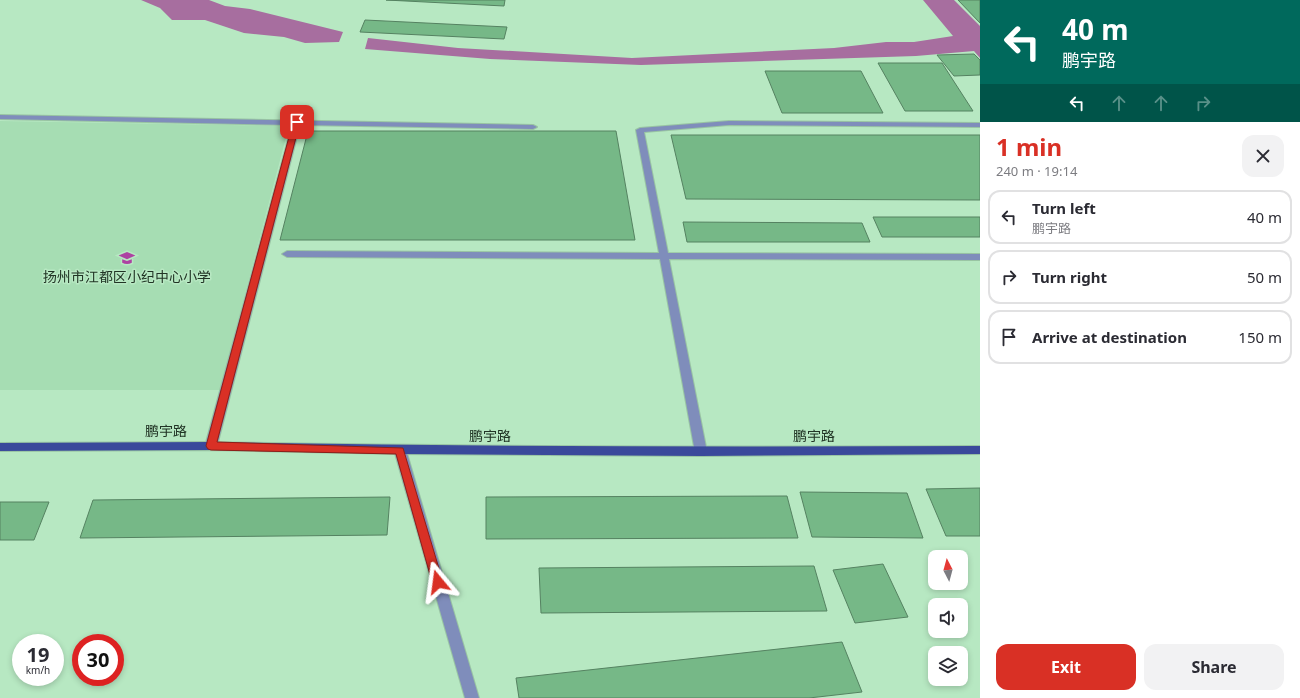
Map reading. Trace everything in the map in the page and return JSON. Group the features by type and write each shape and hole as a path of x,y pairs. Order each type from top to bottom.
{"main road":[{"name":"鹏宇路","path":"0,447 211,446 400,450 701,452 980,450"}],"street":[{"path":"0,117 533,126"},
{"path":"211,446 297,122"},
{"path":"701,452 640,130 729,123 980,125"},
{"path":"287,254 980,257"},
{"path":"400,450 472,698"}],"shaded area":[{"path":"141,0 209,0 225,6 250,9 343,32 339,42 305,43 284,37 244,33 205,20 172,20 160,8"},
{"path":"923,0 954,0 980,26 980,58 974,51 916,56 641,65 490,59 365,49 368,38 458,48 632,58 834,48 886,42 914,42 953,36"},
{"name":"扬州市江都区小纪中心小学","path":"0,121 289,126 220,390 0,390"}],"building":[{"path":"386,0 505,0 504,6"},
{"path":"958,0 980,0 980,23"},
{"path":"365,20 507,27 504,39 360,32"},
{"path":"974,54 980,60 980,75 954,76 937,55"},
{"path":"878,63 942,63 973,111 905,111"},
{"path":"765,71 861,71 883,113 782,113"},
{"path":"308,131 616,131 635,240 280,240"},
{"path":"671,135 980,135 980,200 686,199"},
{"path":"873,217 980,217 980,237 882,237"},
{"path":"683,222 862,223 870,242 687,242"},
{"path":"980,488 980,536 946,536 926,489"},
{"path":"800,492 907,493 923,538 812,537"},
{"path":"787,496 798,538 486,539 486,497"},
{"path":"390,497 387,535 80,538 93,500"},
{"path":"0,502 49,502 34,540 0,540"},
{"path":"883,564 908,617 855,623 833,570"},
{"path":"814,566 827,611 541,613 539,568"},
{"path":"842,642 862,692 809,698 519,698 516,678"}],"place":[{"name":"扬州市江都区小纪中心小学","path":"127,258"}],"route":[{"path":"297,122 211,446 400,450 438,582"}]}
